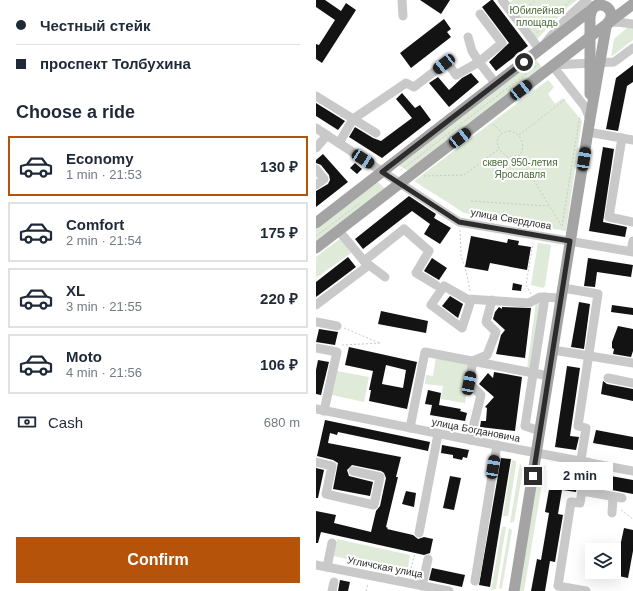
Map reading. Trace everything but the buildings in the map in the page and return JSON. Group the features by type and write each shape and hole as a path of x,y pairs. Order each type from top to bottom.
{"main road":[{"path":"514,591 590,119 595,63 606,27 630,0"},
{"path":"316,248 633,4"},
{"path":"593,5 592,23 602,26 610,22"},
{"path":"593,5 590,37 595,63"},
{"path":"316,223 540,50 593,5 602,5 608,8 611,14 610,22"}],"street":[{"path":"402,0 403,16"},
{"path":"502,0 540,50"},
{"path":"339,143 353,119 406,83 414,87 444,64 449,65 456,75 478,62 502,43 480,14"},
{"path":"610,22 633,24"},
{"path":"468,37 472,51 478,62 496,84"},
{"path":"552,66 614,62 633,48"},
{"path":"552,66 585,107 590,119"},
{"path":"316,96 376,134"},
{"name":"улица Свердлова","path":"316,128 459,222 632,252"},
{"path":"588,132 633,140"},
{"path":"316,148 327,135"},
{"path":"622,138 609,217 633,222"},
{"path":"316,169 324,179 316,186"},
{"path":"316,305 367,263 404,229 429,251 416,273 436,285"},
{"path":"339,231 367,263 385,277"},
{"path":"632,252 633,241"},
{"path":"471,300 462,328 432,305 444,286 467,300 471,300 492,300 529,302 540,297 562,293 598,294 578,426 586,428 582,492 580,503 571,502 558,586 586,591"},
{"path":"540,431 526,426 532,373 545,297"},
{"path":"473,361 487,355 496,332 486,322 492,300"},
{"path":"316,322 340,327"},
{"path":"316,348 337,352 320,410"},
{"path":"553,350 633,363"},
{"path":"410,428 425,352 549,376"},
{"path":"470,440 481,395 469,383 473,361"},
{"path":"608,378 633,383"},
{"name":"улица Богдановича","path":"320,410 633,471"},
{"path":"419,533 438,434"},
{"path":"475,581 497,445"},
{"path":"316,462 332,466 326,494 374,505 380,477 353,471"},
{"path":"582,492 615,503"},
{"path":"327,567 332,543"},
{"path":"425,588 428,559"},
{"name":"Угличская улица","path":"316,565 425,588 450,591"}],"path":[{"path":"518,13 536,0"},
{"path":"535,35 571,0"},
{"path":"401,170 540,63"},
{"path":"519,135 568,97"},
{"path":"518,156 562,226 580,111"},
{"path":"492,122 502,134"},
{"path":"505,132 512,132 519,135 523,144 523,149 518,156 508,157 501,153 498,139 502,134 505,132"},
{"path":"421,176 464,175 499,149"},
{"path":"471,201 549,206"},
{"path":"316,236 360,202"},
{"path":"459,222 461,255 467,275 471,300"},
{"path":"534,240 526,285 534,300"},
{"path":"338,345 381,343 340,327"},
{"path":"615,503 633,519"},
{"path":"407,583 415,553"}],"green space":[{"name":"Юбилейная площадь","path":"513,0 577,0 568,7 536,40 507,4"},
{"path":"628,27 633,28 633,40 611,57 614,39"},
{"path":"536,59 542,68 408,171 397,164"},
{"name":"сквер 950-летия Ярославля","path":"548,80 554,87 548,94 555,104 563,98 582,121 566,231 464,213 414,181"},
{"path":"377,181 385,189 316,241 316,229"},
{"path":"341,238 351,253 316,278 316,257"},
{"path":"538,243 551,245 545,286 543,288 531,285"},
{"path":"542,299 533,366 527,368 536,302"},
{"path":"436,357 471,363 465,403 441,399 443,386 425,384 426,375 433,376"},
{"path":"337,371 369,377 364,402 332,395"},
{"path":"512,460 516,461 516,465 508,516 503,516"},
{"path":"520,463 523,470 514,522 510,523"},
{"path":"539,465 545,466 524,591 517,591"},
{"path":"502,527 506,527 496,589 491,590"},
{"path":"509,528 512,530 502,588 499,589"},
{"path":"337,539 410,555 407,573 334,556"}],"route":[{"path":"524,62 382,172 459,222 570,241 533,476"}]}
